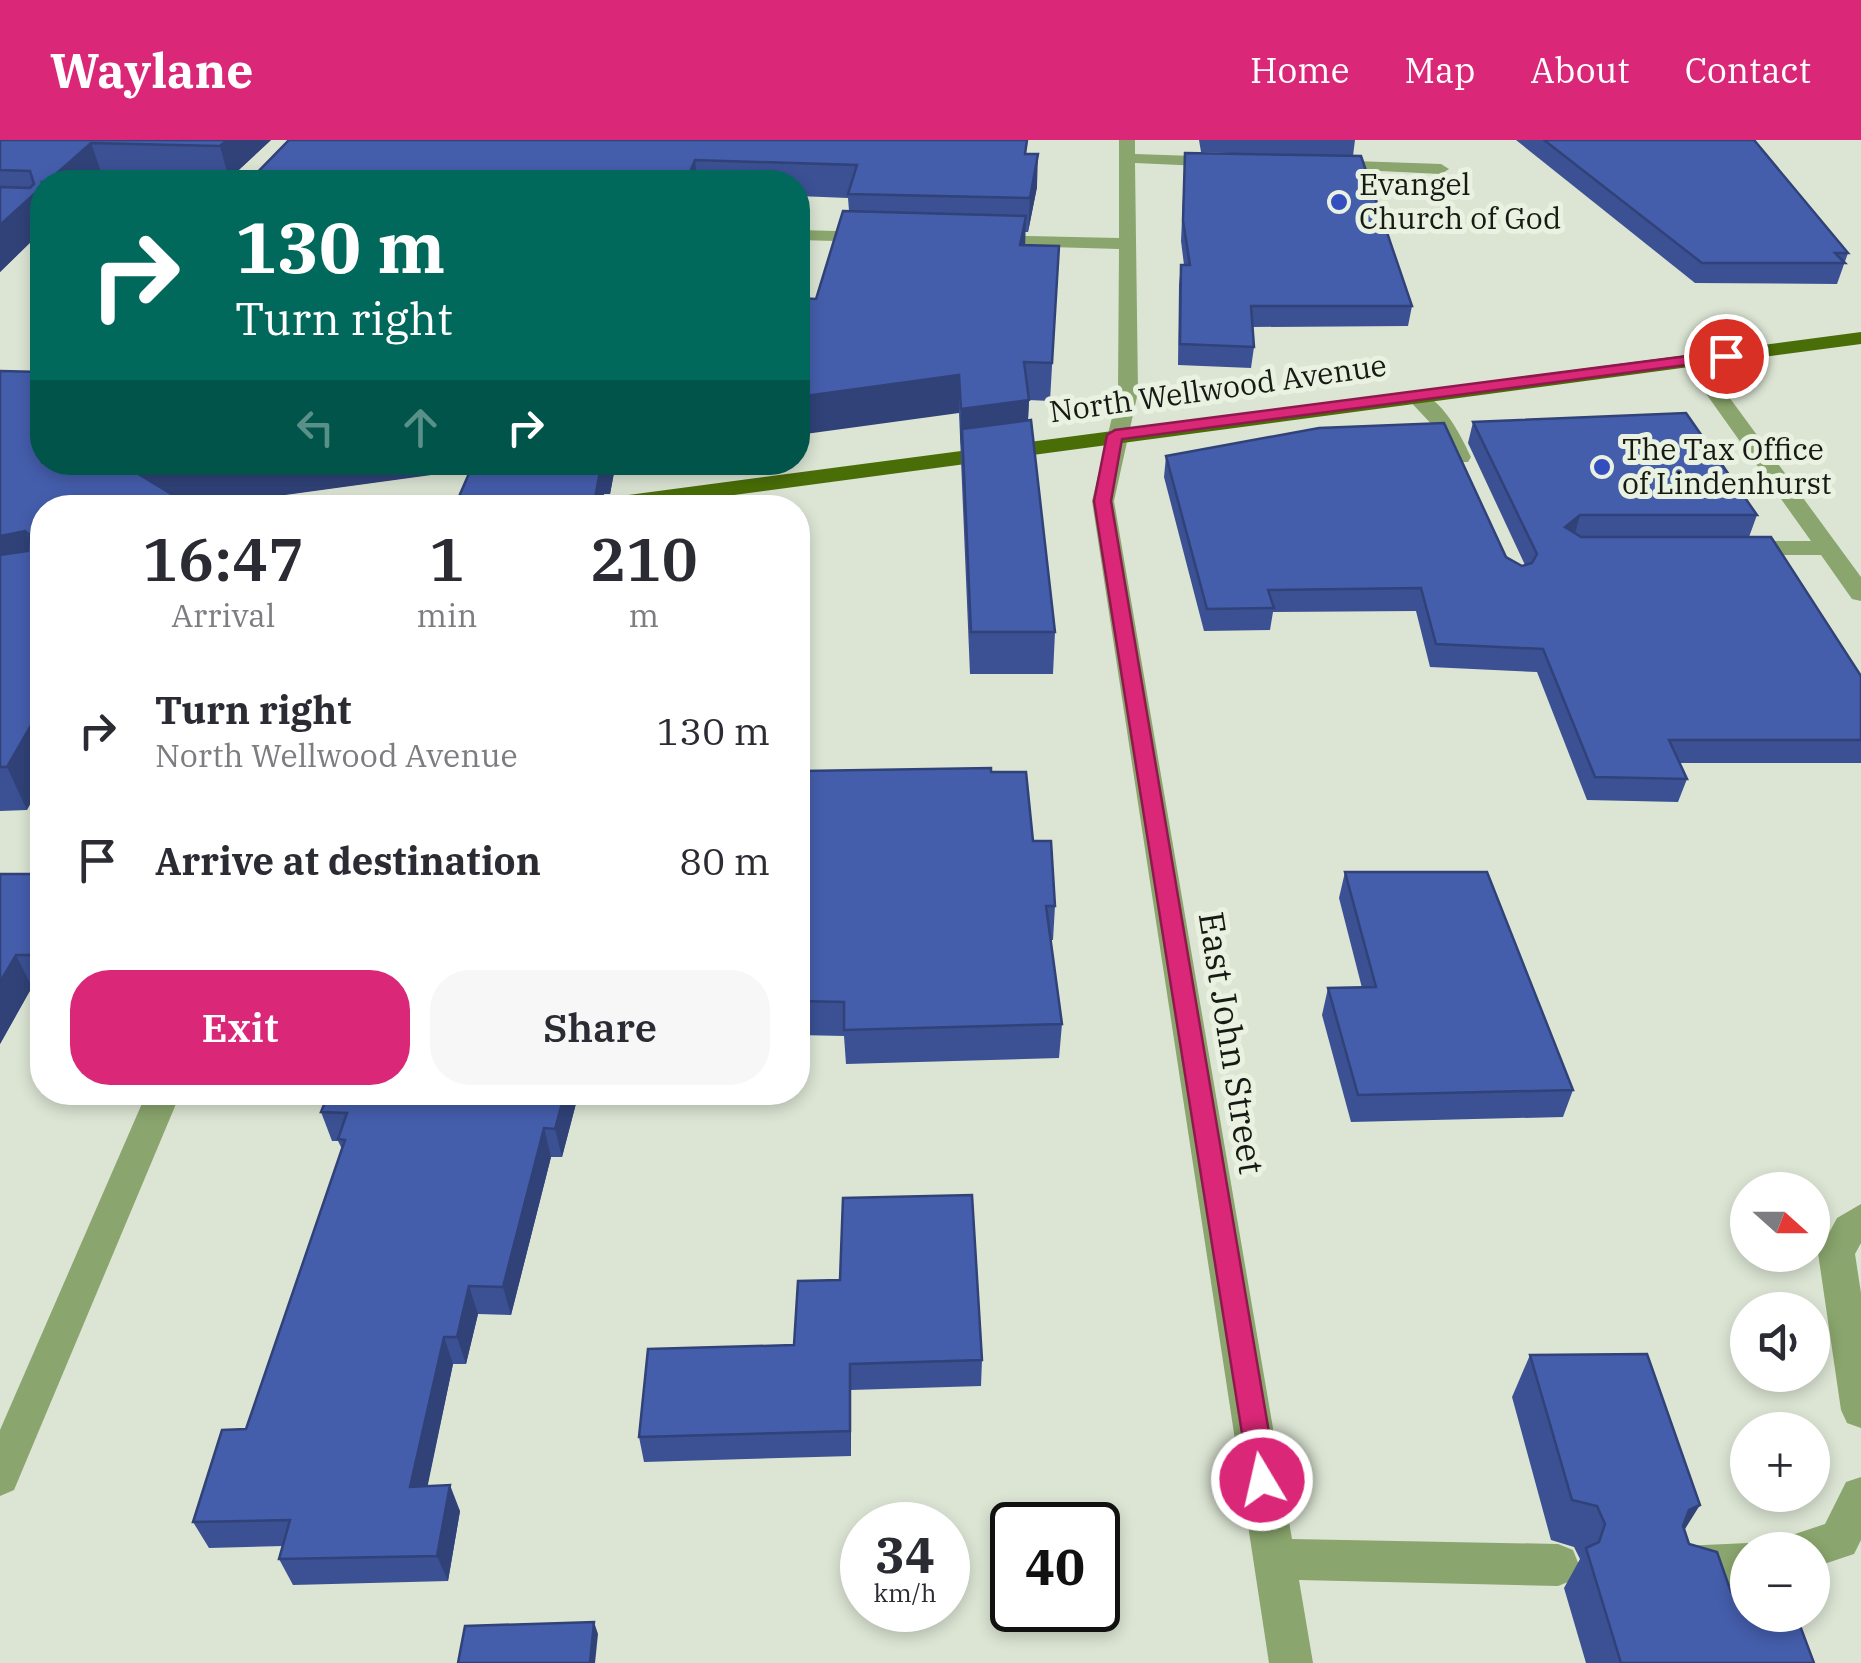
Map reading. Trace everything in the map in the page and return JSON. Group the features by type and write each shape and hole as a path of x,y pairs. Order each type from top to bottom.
{"main road":[{"name":"North Wellwood Avenue","path":"679,495 1861,338"}],"street":[{"path":"1127,149 1251,163"},
{"name":"East John Street","path":"1127,149 1128,392 1102,501 1291,1663"},
{"path":"1308,165 1440,169"},
{"path":"810,235 896,238"},
{"path":"974,240 1130,244"},
{"path":"1692,360 1861,594"},
{"path":"1415,396 1446,427 1469,477"},
{"path":"1711,548 1828,548"},
{"path":"0,1477 158,1105"},
{"path":"1861,1219 1836,1253 1861,1410"},
{"path":"1830,1543 1839,1540 1861,1496"},
{"path":"1274,1559 1558,1565"},
{"path":"1682,1567 1730,1565"}],"building":[{"path":"0,140 227,140 220,146 91,143 61,170 0,170"},
{"path":"289,140 1027,140 1025,154 1038,154 1030,198 848,194 857,165 695,160 691,170 260,170"},
{"path":"1544,140 1754,140 1848,253 1835,253 1845,263 1702,263"},
{"path":"1185,153 1361,156 1412,306 1251,306 1254,347 1180,344 1181,265 1190,265 1183,221"},
{"path":"0,187 30,188 30,198 0,225"},
{"path":"843,211 1026,216 1020,245 1059,246 1052,363 1024,362 1029,400 961,409 959,375 810,395 810,299 816,299"},
{"path":"0,371 30,372 30,475 140,475 173,495 30,495 30,727 7,767 0,767 0,555 28,551 29,534 25,531 0,536"},
{"path":"1686,413 1757,515 1580,515 1565,527 1581,537 1771,537 1861,676 1861,740 1669,740 1687,779 1595,777 1543,649 1436,644 1421,588 1268,590 1274,608 1207,609 1166,456 1319,428 1444,423 1506,557 1522,566 1532,563 1537,554 1473,422"},
{"path":"1031,420 1055,632 971,632 962,429"},
{"path":"468,475 599,475 596,495 460,495"},
{"path":"991,768 991,772 1026,772 1033,841 1051,841 1055,906 1046,906 1062,1024 844,1030 844,1002 810,1001 810,771"},
{"path":"1345,872 1487,872 1573,1090 1358,1095 1328,988 1376,987"},
{"path":"0,874 30,874 30,955 16,955 0,982"},
{"path":"324,1105 561,1105 555,1129 544,1128 503,1287 469,1286 457,1337 444,1337 410,1487 450,1485 437,1556 279,1559 290,1520 193,1522 222,1430 246,1429 345,1140 338,1139 347,1113 321,1112"},
{"path":"972,1195 982,1360 850,1364 850,1431 639,1437 648,1349 794,1345 798,1281 840,1280 843,1198"},
{"path":"1647,1354 1700,1505 1689,1510 1683,1526 1689,1544 1717,1552 1730,1589 1730,1632 1802,1632 1814,1663 1621,1663 1586,1548 1599,1542 1605,1524 1597,1506 1572,1500 1530,1355"},
{"path":"594,1622 590,1663 458,1663 465,1626"}],"place":[{"name":"Evangel Church of God","path":"1339,202"},
{"name":"The Tax Office of Lindenhurst","path":"1602,467"}],"route":[{"path":"1262,1480 1102,501 1115,435 1726,356"}]}
